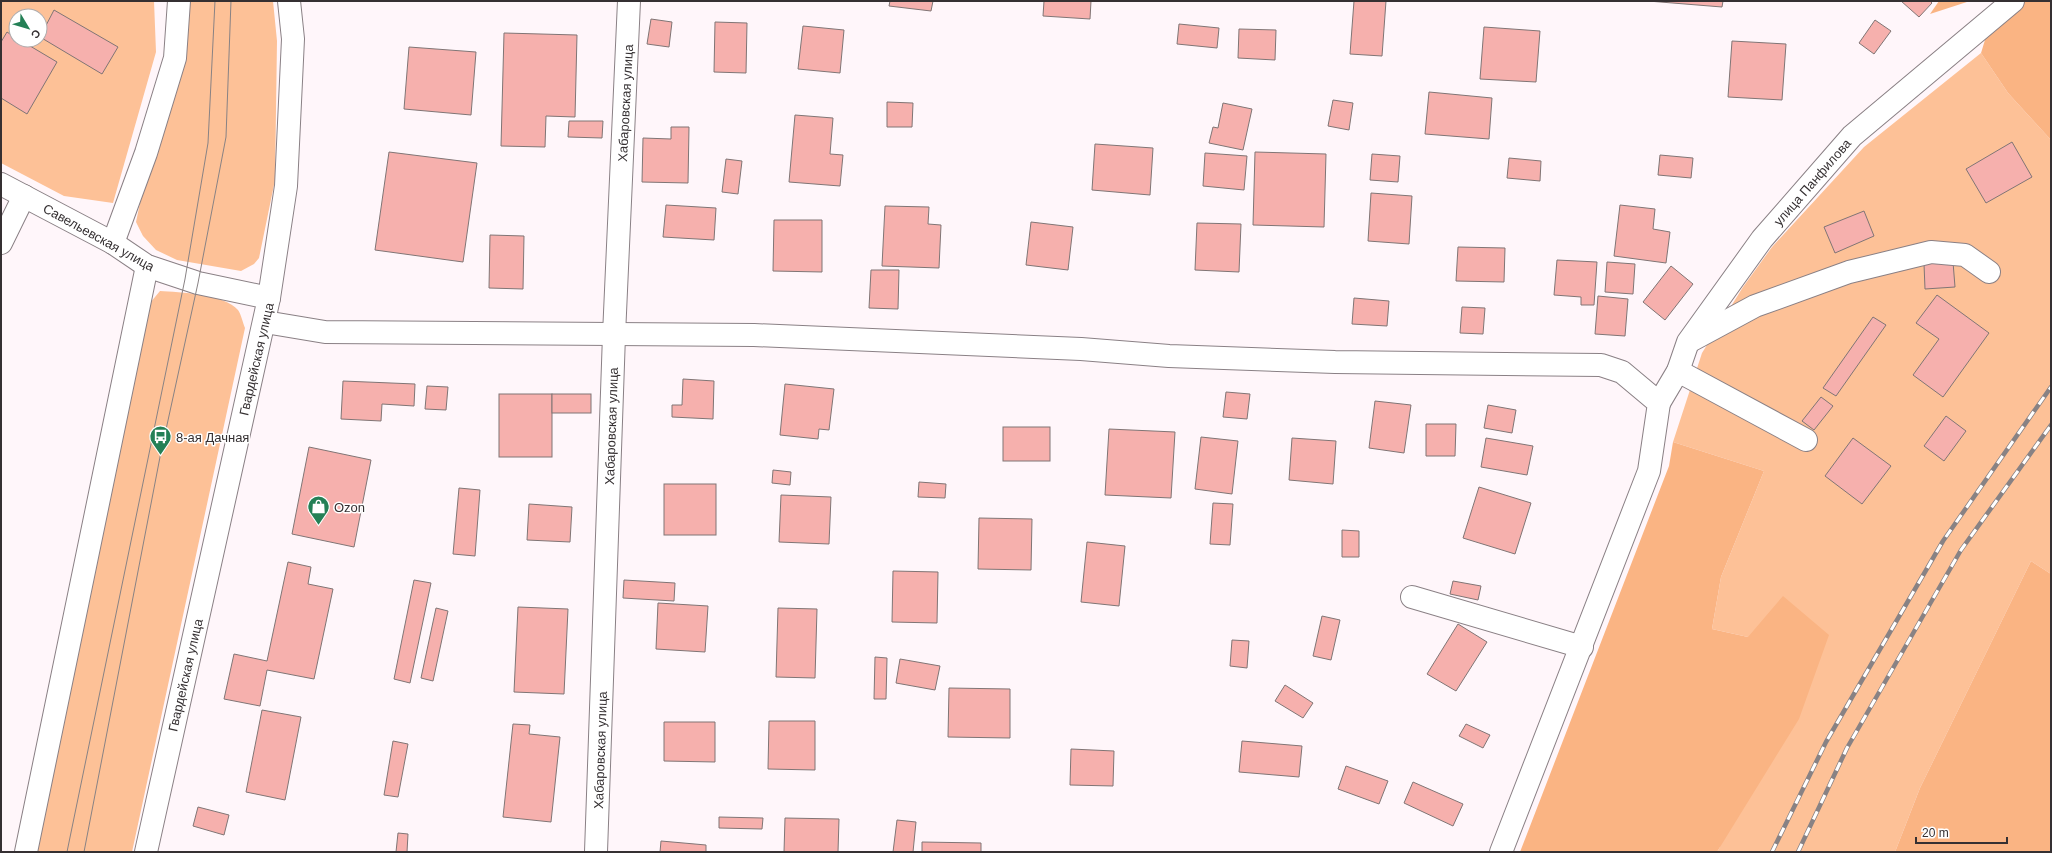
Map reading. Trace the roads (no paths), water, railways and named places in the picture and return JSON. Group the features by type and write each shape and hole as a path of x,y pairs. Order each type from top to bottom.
{"main road":[{"path":"113,243 146,153 175,58 179,1"},
{"name":"Гвардейская улица","path":"146,852 265,322 286,186 293,40 289,1"},
{"name":"Хабаровская улица","path":"596,852 614,335 630,1"},
{"name":"улица Панфилова","path":"1659,403 1678,371 1688,342 1762,239 1852,136 2013,1"},
{"name":"Савельевская улица","path":"1,184 113,243 147,266 198,284 269,298"},
{"path":"1,244 24,196"},
{"path":"1688,342 1754,306 1849,272 1931,252 1965,255 1989,272"},
{"path":"26,852 147,266"},
{"path":"265,322 325,332 754,335 1073,349 1169,356 1335,362 1601,365 1622,372 1659,403 1649,471 1582,647 1501,852"},
{"path":"1678,371 1806,440"},
{"path":"1412,597 1582,647"}],"tram line":[{"path":"67,852 185,279 208,143 215,1"},
{"path":"84,852 160,457 198,283 226,137 231,1"}],"railway":[{"path":"1772,852 1826,742 1943,541 2051,387"},
{"path":"1798,852 1847,748 1961,550 2051,425"}],"place":[{"name":"8-ая Дачная","path":"160,456"},
{"name":"Ozon","path":"318,526"}]}
